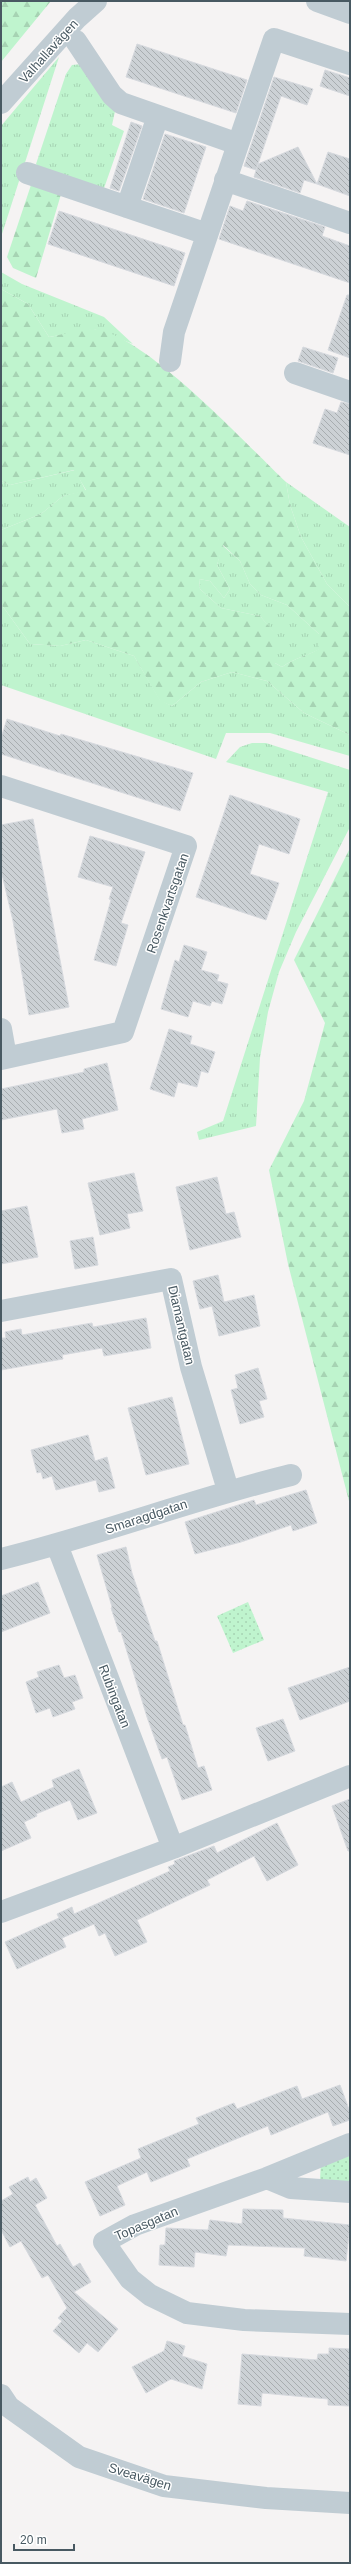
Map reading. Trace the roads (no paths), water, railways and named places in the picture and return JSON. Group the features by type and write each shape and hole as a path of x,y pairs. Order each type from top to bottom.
{"street":[{"name":"Valhallavägen","path":"1,103 77,18 96,1"},
{"path":"317,1 350,13"},
{"path":"170,360 174,332 274,39 350,64"},
{"path":"76,41 116,100 238,144"},
{"path":"127,207 158,116"},
{"path":"27,173 207,234"},
{"path":"225,180 350,223"},
{"path":"295,373 350,392"},
{"name":"Rosenkvartsgatan","path":"1,786 186,846 123,1032 4,1058 1,1029"},
{"name":"Diamantgatan","path":"1,1311 171,1279 191,1367 228,1490"},
{"name":"Smaragdgatan","path":"1,1558 57,1545 228,1490 291,1475"},
{"name":"Rubingatan","path":"57,1545 173,1848"},
{"path":"1,1912 173,1848 350,1776"},
{"name":"Topasgatan","path":"350,2144 267,2178 135,2225 104,2242 130,2279 150,2295 187,2313 244,2320 350,2324"},
{"path":"267,2178 291,2188 350,2192"},
{"name":"Sveavägen","path":"1,2395 9,2407 79,2457 164,2486 266,2498 350,2503"}]}
